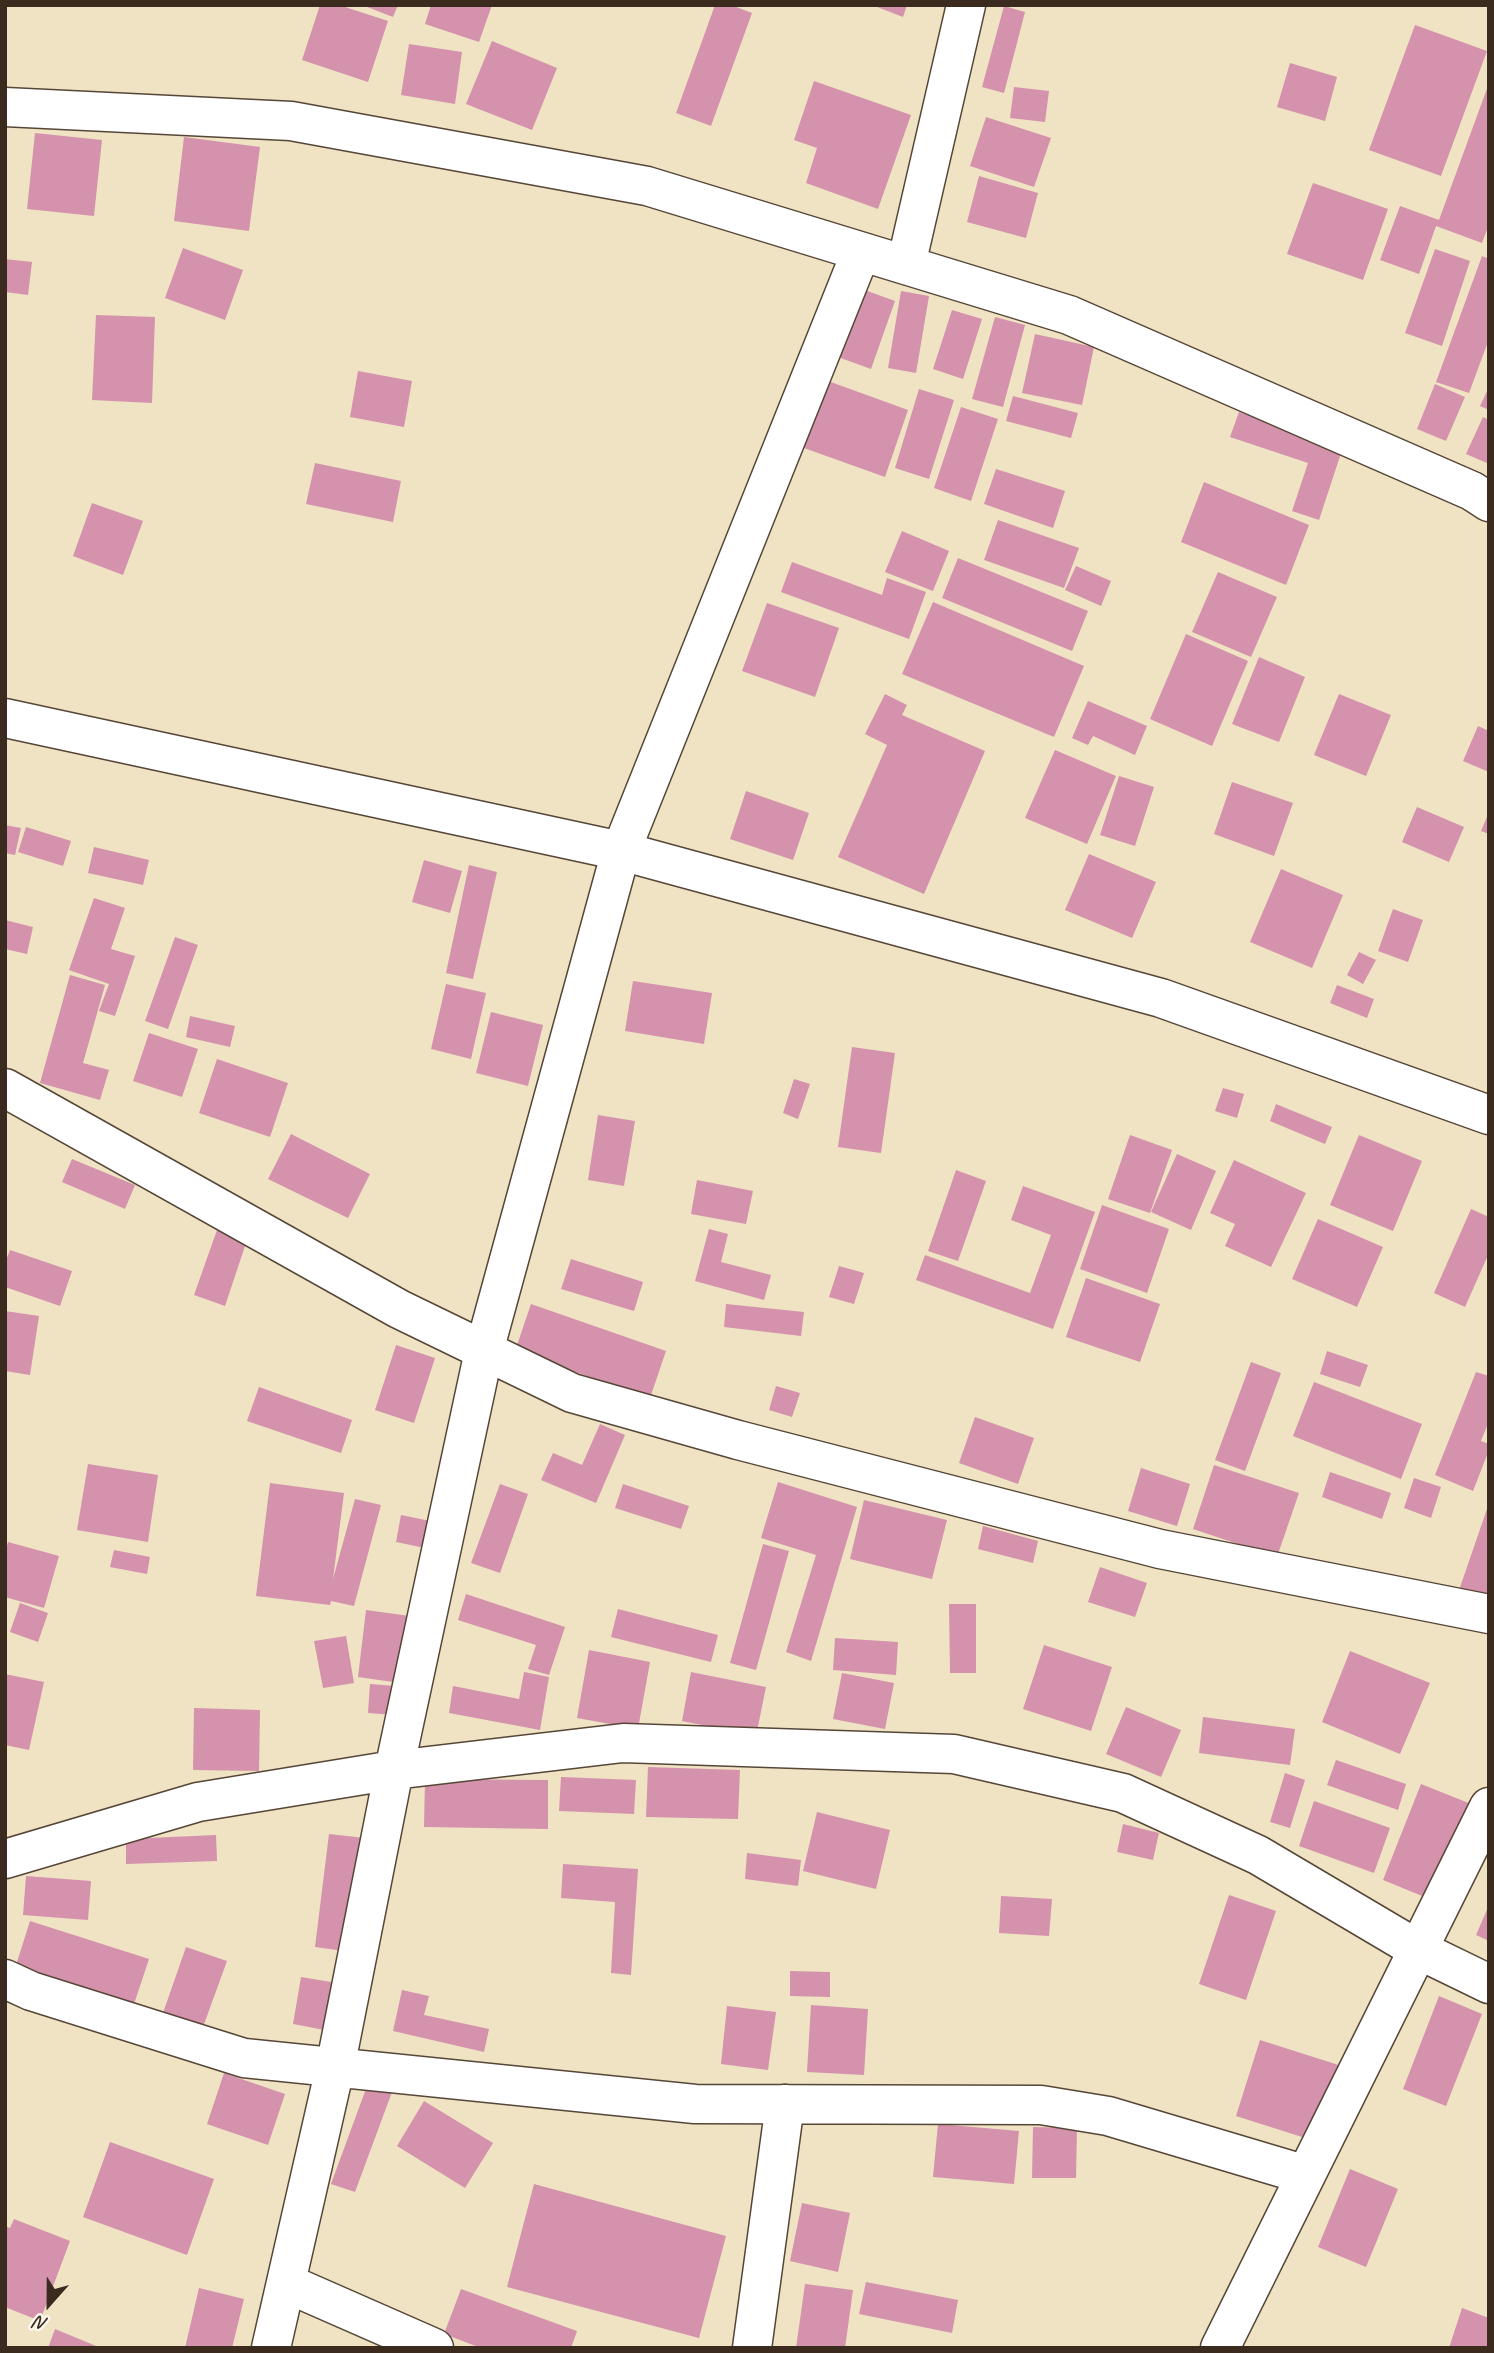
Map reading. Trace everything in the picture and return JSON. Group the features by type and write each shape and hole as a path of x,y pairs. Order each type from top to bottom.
{"street":[{"path":"906,265 966,5"},
{"path":"5,107 291,121 647,186 1069,315 1472,491 1489,502"},
{"path":"271,2348 335,2068 394,1770 484,1351 621,851 861,252"},
{"path":"5,718 621,851 1160,998 1489,1115"},
{"path":"5,1088 400,1310 572,1393 752,1443 1160,1549 1489,1614"},
{"path":"5,1859 198,1802 394,1770 623,1743 954,1754 1123,1793 1258,1855 1417,1950 1489,1984"},
{"path":"1220,2348 1489,1807"},
{"path":"5,1979 31,1991 244,2058 695,2104 1041,2105 1108,2116 1306,2175"},
{"path":"752,2348 785,2104"},
{"path":"286,2283 434,2348"}],"building":[{"path":"320,5 339,5 388,21 368,82 302,60"},
{"path":"362,5 398,5 393,17"},
{"path":"431,5 492,5 479,42 425,24"},
{"path":"715,5 731,5 752,13 711,126 676,113"},
{"path":"872,5 907,5 903,17"},
{"path":"1004,6 1025,12 1004,93 982,87"},
{"path":"1415,25 1487,51 1441,176 1369,150"},
{"path":"492,41 557,68 532,130 466,104"},
{"path":"409,44 462,52 455,104 401,95"},
{"path":"1290,63 1337,77 1325,121 1277,107"},
{"path":"814,81 911,115 878,209 806,183 817,148 794,140"},
{"path":"1489,83 1489,224 1482,243 1436,226 1419,274 1380,260 1400,206 1439,220"},
{"path":"1014,87 1049,91 1045,122 1010,118"},
{"path":"986,117 1051,138 1034,187 970,166"},
{"path":"35,133 102,140 94,216 27,209"},
{"path":"184,137 260,147 249,231 174,221"},
{"path":"979,176 1038,193 1026,238 967,222"},
{"path":"1313,183 1388,209 1363,280 1287,254"},
{"path":"183,248 243,270 225,320 165,298"},
{"path":"1435,249 1470,261 1442,346 1405,333"},
{"path":"1482,256 1489,259 1489,339 1469,393 1436,382"},
{"path":"5,259 32,262 28,295 5,292"},
{"path":"859,288 895,301 871,369 835,356"},
{"path":"901,291 929,296 916,373 888,368"},
{"path":"952,310 982,319 963,379 933,369"},
{"path":"96,315 155,317 152,403 92,400"},
{"path":"995,317 1025,325 1003,407 972,399"},
{"path":"1035,334 1094,347 1082,405 1022,393"},
{"path":"358,371 412,381 404,427 350,417"},
{"path":"828,381 908,410 885,477 804,448"},
{"path":"1435,384 1465,397 1446,441 1417,429"},
{"path":"1489,387 1489,410 1480,406"},
{"path":"919,389 954,400 929,479 895,468"},
{"path":"1013,396 1078,413 1071,438 1006,421"},
{"path":"961,407 998,419 971,501 934,488"},
{"path":"1239,412 1343,447 1319,520 1292,511 1308,463 1230,437"},
{"path":"1483,417 1489,420 1489,464 1466,454"},
{"path":"315,463 401,481 393,522 306,504"},
{"path":"996,469 1065,491 1053,528 984,504"},
{"path":"1204,482 1309,525 1286,585 1181,542"},
{"path":"92,503 143,521 123,575 73,556"},
{"path":"998,520 1079,548 1064,588 984,560"},
{"path":"902,531 949,551 933,591 885,572"},
{"path":"958,558 1088,611 1072,651 942,598"},
{"path":"792,562 882,595 887,578 926,592 909,639 781,592"},
{"path":"1076,566 1111,581 1101,606 1065,590"},
{"path":"1218,572 1277,597 1251,657 1192,632"},
{"path":"933,602 1084,666 1054,737 902,674"},
{"path":"767,603 839,628 815,697 742,671"},
{"path":"1186,634 1248,661 1212,746 1150,719"},
{"path":"1259,657 1305,677 1279,742 1232,724"},
{"path":"885,694 907,705 902,715 985,751 924,894 838,857 887,745 865,734"},
{"path":"1339,694 1391,715 1366,776 1314,755"},
{"path":"1088,701 1147,726 1135,755 1093,736 1088,745 1072,738"},
{"path":"1478,726 1489,731 1489,772 1463,761"},
{"path":"1055,750 1116,776 1087,844 1025,818"},
{"path":"1119,776 1154,787 1135,846 1100,835"},
{"path":"1232,782 1293,803 1274,856 1214,834"},
{"path":"746,791 809,813 793,860 730,839"},
{"path":"1417,807 1464,827 1449,862 1402,842"},
{"path":"1489,812 1489,834 1481,831"},
{"path":"5,825 21,828 15,855 5,853"},
{"path":"26,827 71,841 63,866 18,852"},
{"path":"94,847 149,860 143,885 88,873"},
{"path":"1089,854 1156,882 1132,938 1065,910"},
{"path":"424,860 462,871 450,913 412,902"},
{"path":"469,865 497,872 473,979 446,973"},
{"path":"1281,869 1343,895 1312,968 1250,942"},
{"path":"94,898 125,908 111,949 135,956 115,1016 99,1011 109,984 69,970"},
{"path":"1393,909 1423,920 1408,962 1378,951"},
{"path":"5,920 33,927 27,954 5,949"},
{"path":"175,937 198,945 168,1029 145,1021"},
{"path":"1359,952 1376,960 1363,984 1347,975"},
{"path":"70,975 105,985 83,1063 109,1070 100,1100 40,1083"},
{"path":"633,981 712,993 704,1044 625,1031"},
{"path":"446,984 486,993 471,1059 431,1049"},
{"path":"1337,985 1374,999 1367,1018 1330,1003"},
{"path":"491,1012 543,1025 528,1086 476,1073"},
{"path":"190,1016 235,1026 230,1047 186,1037"},
{"path":"149,1033 198,1049 182,1097 133,1081"},
{"path":"852,1047 895,1053 881,1153 838,1147"},
{"path":"217,1059 288,1083 270,1137 199,1113"},
{"path":"794,1079 810,1084 798,1119 783,1113"},
{"path":"1223,1088 1244,1094 1237,1118 1215,1111"},
{"path":"1276,1104 1332,1127 1325,1144 1270,1121"},
{"path":"598,1115 635,1121 624,1186 588,1180"},
{"path":"291,1134 370,1174 348,1218 268,1179"},
{"path":"1130,1135 1172,1150 1150,1213 1108,1199"},
{"path":"1359,1135 1422,1161 1393,1231 1330,1205"},
{"path":"1177,1154 1216,1171 1191,1230 1151,1212"},
{"path":"72,1159 135,1185 125,1209 62,1182"},
{"path":"1234,1160 1306,1193 1271,1267 1225,1246 1235,1224 1210,1213"},
{"path":"956,1170 986,1181 958,1261 928,1251"},
{"path":"697,1180 753,1191 746,1224 691,1214"},
{"path":"1023,1186 1095,1212 1053,1329 916,1280 925,1255 1030,1293 1051,1235 1011,1220"},
{"path":"1102,1205 1169,1229 1147,1293 1080,1269"},
{"path":"1471,1209 1489,1217 1489,1253 1465,1307 1434,1293"},
{"path":"1318,1219 1383,1247 1357,1307 1292,1279"},
{"path":"709,1229 728,1234 721,1262 771,1275 764,1300 695,1281"},
{"path":"217,1230 247,1240 225,1306 194,1295"},
{"path":"10,1250 72,1271 60,1306 5,1287 5,1263"},
{"path":"571,1259 643,1282 634,1311 561,1289"},
{"path":"839,1266 864,1273 854,1304 829,1297"},
{"path":"1086,1278 1160,1304 1140,1362 1066,1337"},
{"path":"531,1304 666,1351 650,1398 515,1351"},
{"path":"726,1304 804,1312 801,1336 724,1327"},
{"path":"5,1311 39,1316 30,1375 5,1371"},
{"path":"396,1345 435,1358 414,1423 375,1410"},
{"path":"1327,1351 1368,1365 1360,1387 1320,1374"},
{"path":"1251,1362 1281,1373 1245,1471 1215,1460"},
{"path":"1476,1372 1489,1376 1489,1421 1481,1441 1489,1444 1489,1450 1473,1491 1435,1475"},
{"path":"1314,1382 1422,1424 1401,1479 1293,1436"},
{"path":"776,1386 800,1393 792,1417 769,1410"},
{"path":"259,1387 352,1420 341,1453 247,1421"},
{"path":"975,1417 1034,1438 1018,1484 959,1463"},
{"path":"600,1424 625,1435 596,1503 541,1480 553,1453 582,1465"},
{"path":"88,1464 158,1475 148,1542 77,1530"},
{"path":"1214,1465 1299,1493 1277,1557 1193,1529"},
{"path":"1141,1468 1190,1484 1177,1526 1128,1511"},
{"path":"1330,1472 1391,1493 1382,1519 1322,1497"},
{"path":"1414,1478 1441,1487 1431,1518 1404,1508"},
{"path":"778,1482 857,1507 811,1661 786,1652 816,1555 761,1538"},
{"path":"270,1483 344,1493 333,1579 355,1499 381,1505 354,1606 331,1601 330,1605 256,1596"},
{"path":"500,1484 528,1494 500,1573 471,1563"},
{"path":"623,1484 689,1506 681,1529 615,1508"},
{"path":"864,1500 947,1520 932,1579 850,1559"},
{"path":"1489,1506 1489,1607 1457,1596"},
{"path":"401,1515 430,1521 425,1548 396,1542"},
{"path":"983,1526 1038,1541 1033,1563 978,1549"},
{"path":"8,1542 59,1556 44,1608 5,1597 5,1553"},
{"path":"763,1544 789,1551 756,1670 730,1663"},
{"path":"114,1550 150,1557 147,1574 110,1567"},
{"path":"1100,1567 1147,1583 1135,1617 1088,1602"},
{"path":"466,1594 565,1627 549,1675 528,1669 536,1645 458,1620"},
{"path":"20,1603 48,1613 38,1642 10,1632"},
{"path":"949,1604 976,1604 976,1673 950,1673"},
{"path":"618,1609 718,1635 711,1662 611,1637"},
{"path":"366,1610 410,1616 400,1683 358,1677"},
{"path":"346,1636 354,1683 323,1688 314,1641"},
{"path":"835,1638 898,1642 896,1675 833,1670"},
{"path":"1044,1645 1112,1667 1091,1731 1023,1709"},
{"path":"589,1650 650,1662 638,1729 577,1718"},
{"path":"1350,1651 1430,1683 1400,1754 1322,1722"},
{"path":"524,1672 549,1677 540,1730 449,1713 453,1686 519,1699"},
{"path":"691,1672 766,1687 756,1736 682,1721"},
{"path":"842,1673 894,1683 885,1729 833,1719"},
{"path":"5,1674 44,1682 29,1750 5,1745"},
{"path":"370,1684 396,1686 394,1715 368,1713"},
{"path":"1126,1707 1181,1730 1161,1777 1106,1754"},
{"path":"194,1708 260,1710 259,1771 193,1770"},
{"path":"1203,1717 1295,1729 1290,1765 1199,1753"},
{"path":"1336,1760 1406,1784 1398,1810 1327,1785"},
{"path":"648,1767 740,1770 738,1819 646,1817"},
{"path":"1285,1773 1305,1780 1290,1828 1270,1822"},
{"path":"561,1777 636,1780 634,1814 559,1811"},
{"path":"425,1779 548,1780 548,1829 424,1827"},
{"path":"1421,1784 1471,1804 1432,1900 1383,1880"},
{"path":"1314,1801 1390,1828 1374,1873 1299,1846"},
{"path":"817,1812 890,1830 876,1889 803,1871"},
{"path":"1123,1824 1159,1833 1153,1860 1117,1852"},
{"path":"329,1834 365,1838 351,1952 315,1947"},
{"path":"216,1835 217,1861 126,1864 126,1839"},
{"path":"747,1853 801,1860 798,1886 745,1879"},
{"path":"563,1864 638,1869 631,1975 611,1973 615,1902 561,1898"},
{"path":"26,1876 91,1881 88,1920 23,1915"},
{"path":"1229,1895 1276,1911 1246,2000 1199,1984"},
{"path":"1001,1896 1052,1899 1049,1936 999,1933"},
{"path":"1489,1905 1489,1941 1476,1935"},
{"path":"30,1921 149,1959 134,2004 16,1965"},
{"path":"186,1947 227,1961 203,2027 163,2013"},
{"path":"790,1971 830,1972 830,1997 790,1996"},
{"path":"301,1977 337,1983 330,2031 293,2024"},
{"path":"402,1990 429,1996 424,2015 489,2029 484,2052 393,2031"},
{"path":"1439,1996 1482,2014 1446,2106 1403,2089"},
{"path":"811,2005 868,2009 864,2075 807,2072"},
{"path":"727,2006 776,2012 768,2070 721,2064"},
{"path":"1260,2040 1348,2068 1324,2144 1236,2116"},
{"path":"224,2073 285,2094 268,2145 207,2124"},
{"path":"371,2075 395,2084 355,2192 331,2184"},
{"path":"424,2101 493,2143 465,2188 397,2146"},
{"path":"938,2124 1019,2131 1014,2184 933,2177"},
{"path":"1033,2127 1077,2128 1076,2178 1032,2178"},
{"path":"110,2142 214,2179 187,2255 83,2217"},
{"path":"1350,2169 1398,2189 1366,2267 1318,2247"},
{"path":"534,2184 726,2236 699,2338 507,2287"},
{"path":"802,2203 850,2213 838,2272 790,2261"},
{"path":"14,2219 70,2241 40,2321 5,2307 5,2226 10,2228"},
{"path":"866,2282 958,2300 952,2333 859,2314"},
{"path":"805,2284 853,2290 845,2348 796,2348"},
{"path":"199,2288 244,2299 232,2348 185,2348"},
{"path":"461,2289 577,2331 571,2348 481,2348 444,2334"},
{"path":"1462,2308 1489,2318 1489,2348 1449,2348"},
{"path":"55,2329 101,2348 48,2348"}]}
